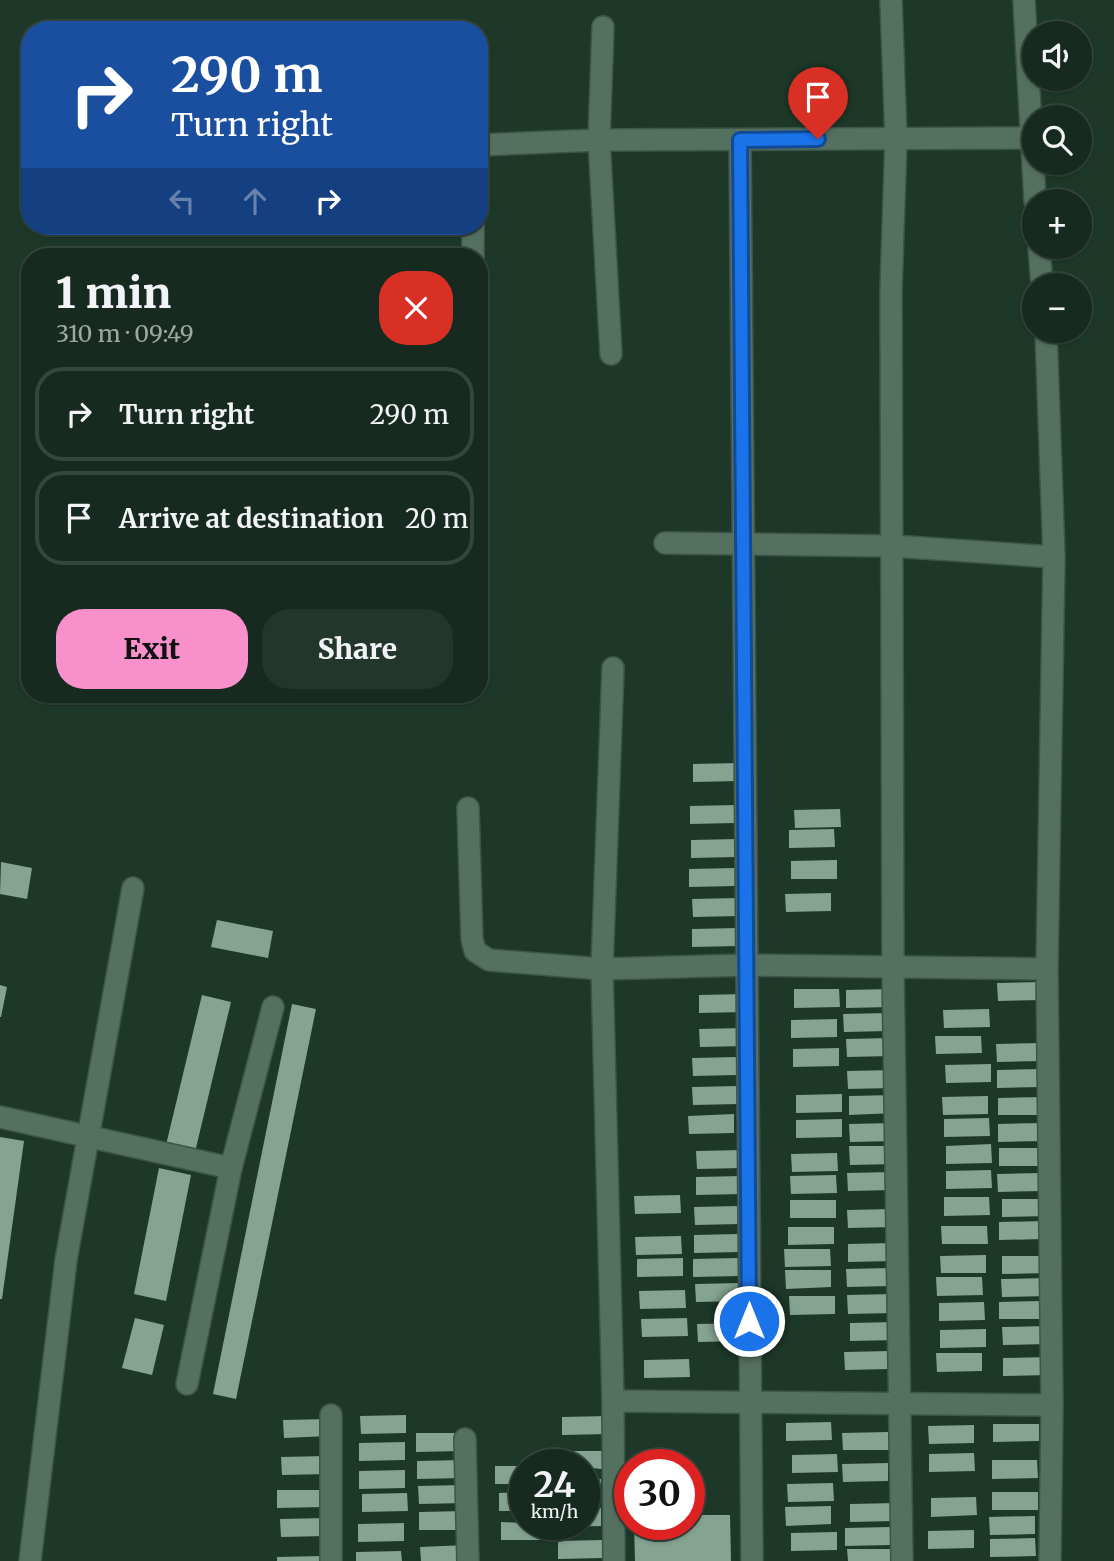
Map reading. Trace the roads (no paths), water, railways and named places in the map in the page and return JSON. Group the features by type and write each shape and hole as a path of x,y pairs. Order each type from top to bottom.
{"street":[{"path":"891,0 896,139 891,290 893,970 902,1402 902,1561"},
{"path":"1024,0 1029,105"},
{"path":"603,27 599,140 611,354"},
{"path":"488,145 599,140 1022,138"},
{"path":"740,140 752,1561"},
{"path":"1046,343 1054,557 1046,969 1052,1405 1050,1561"},
{"path":"665,543 892,546 1054,557"},
{"path":"613,668 602,969 613,1401 614,1561"},
{"path":"468,808 472,939 475,951 489,960 602,969 747,965 893,970 1046,969"},
{"path":"30,1561 66,1260 133,888"},
{"path":"187,1384 231,1168 273,1007"},
{"path":"0,1117 231,1168"},
{"path":"613,1401 1052,1405"},
{"path":"331,1415 331,1561"},
{"path":"465,1439 468,1561"}]}
